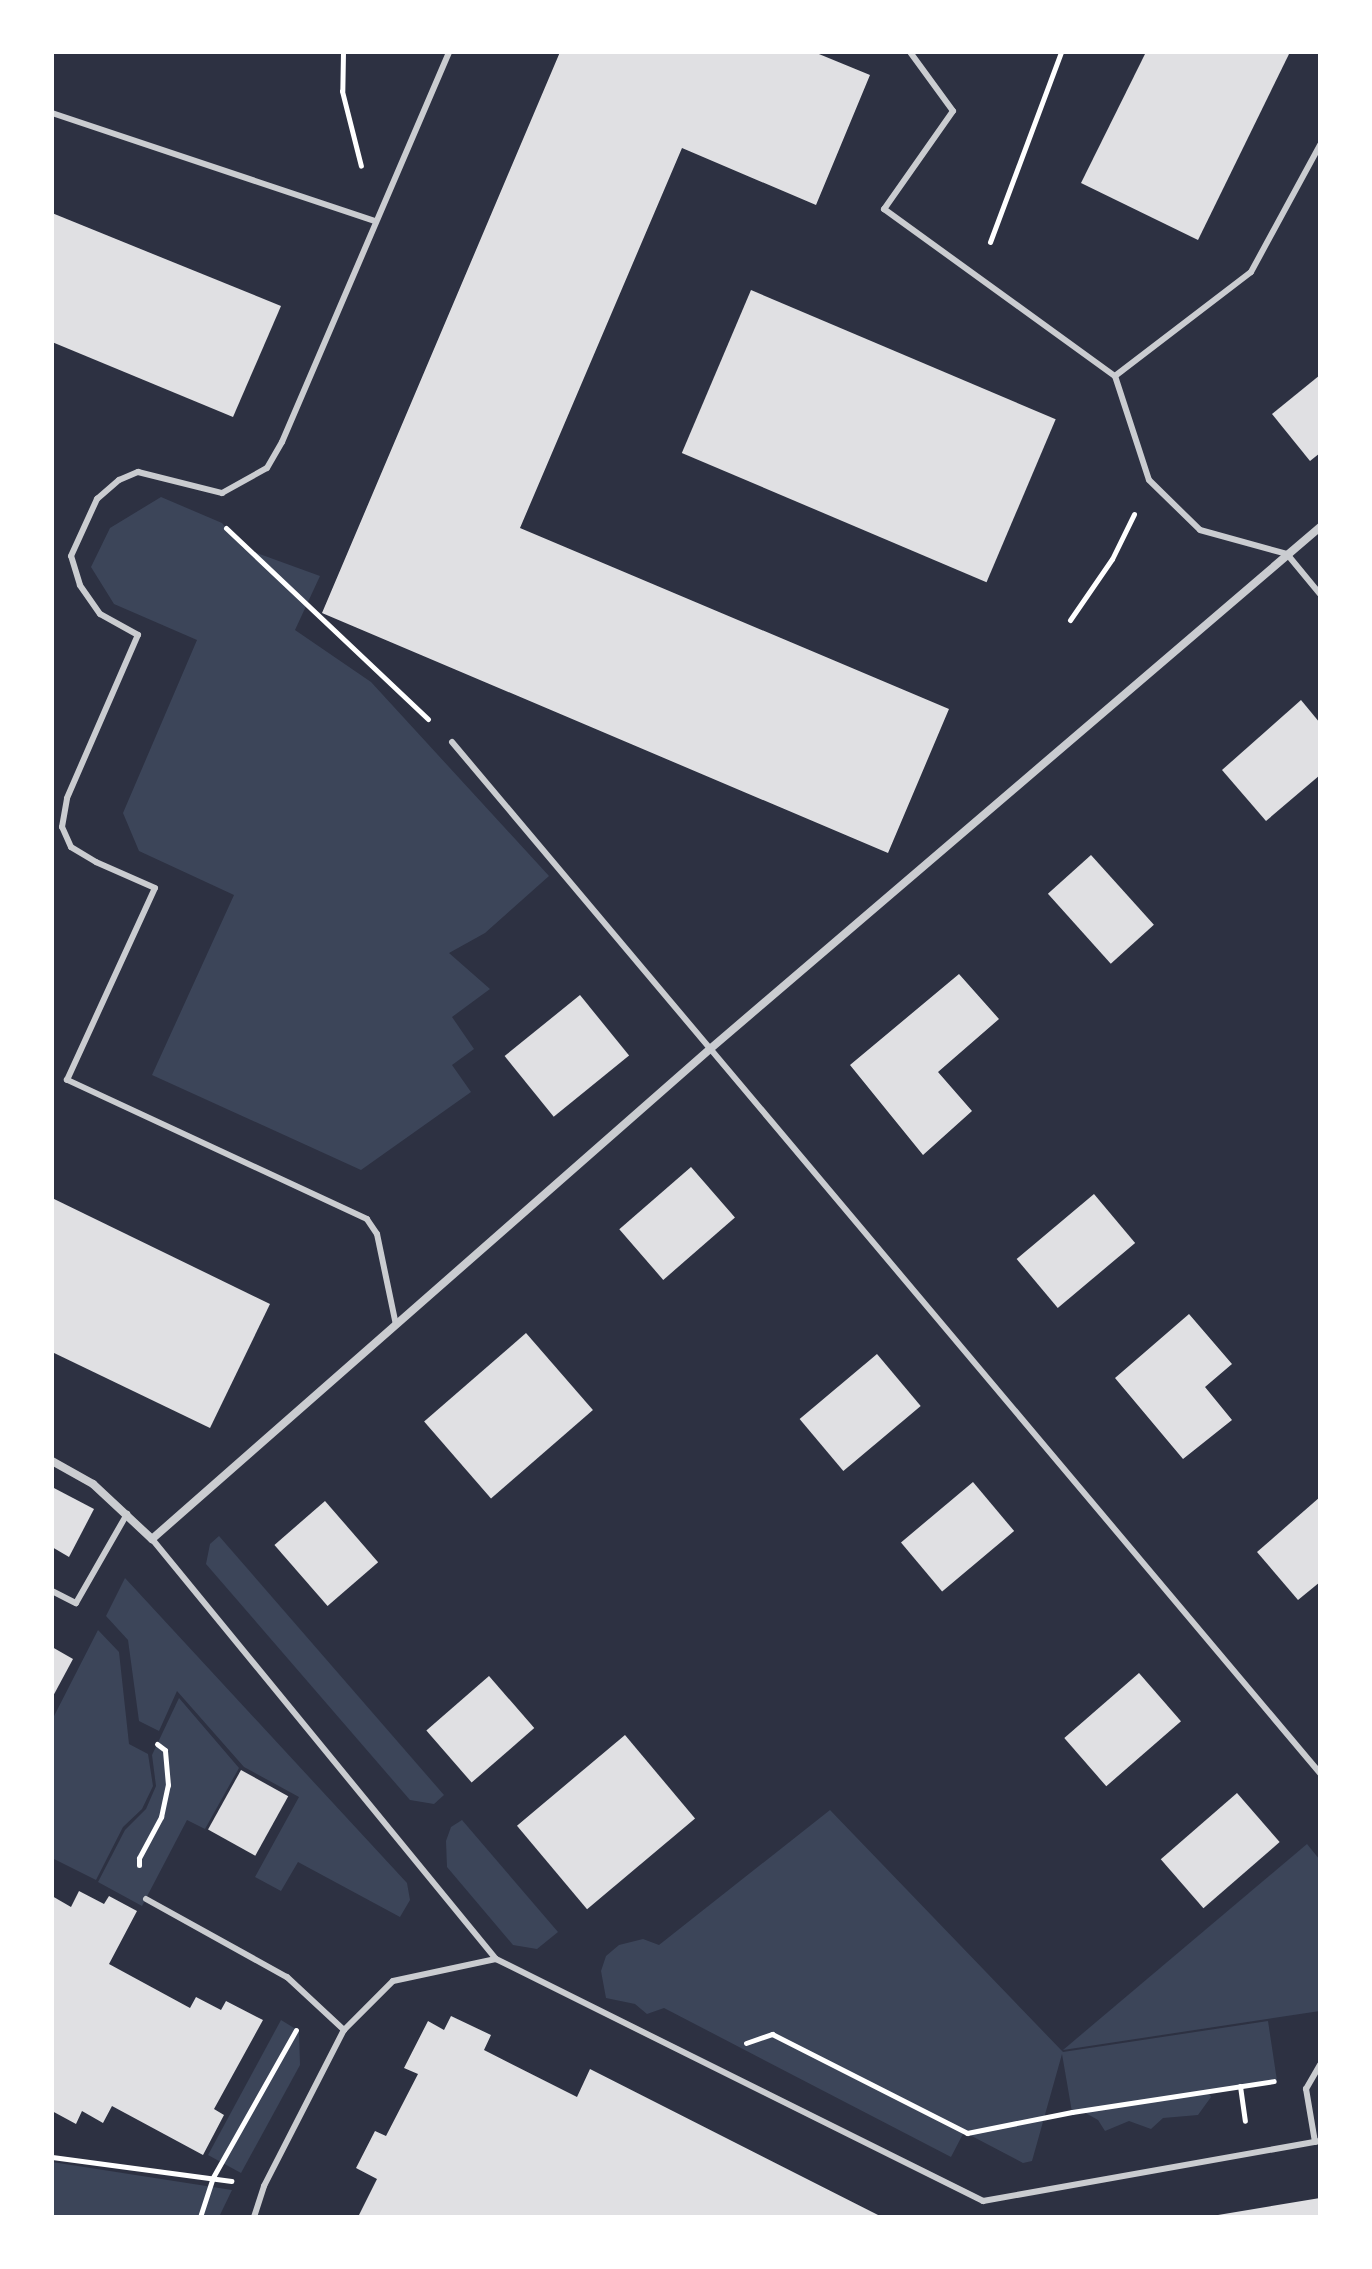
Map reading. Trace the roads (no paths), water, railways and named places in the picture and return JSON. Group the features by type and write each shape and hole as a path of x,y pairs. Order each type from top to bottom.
{"street":[{"path":"52,1461 93,1484 128,1513 152,1539 710,1049 1320,527"}],"lane":[{"path":"396,1325 377,1234 367,1219 67,1080 155,888 96,862 71,847 62,827 67,798 138,635 100,614 80,585 71,556 97,499 119,480 138,472 222,493 267,468 282,442 374,221 449,52"},
{"path":"910,52 953,111 884,209 1115,376 1149,480 1200,530 1287,554 1320,594"},
{"path":"52,113 374,221"},
{"path":"1115,376 1251,272 1320,145"},
{"path":"452,742 1320,1773"},
{"path":"52,1591 76,1603 128,1513"},
{"path":"152,1539 496,1959 983,2201 1318,2142 1306,2089 1320,2065"},
{"path":"146,1899 287,1977 344,2030"},
{"path":"254,2217 264,2186 344,2030 393,1981 496,1959"}]}
